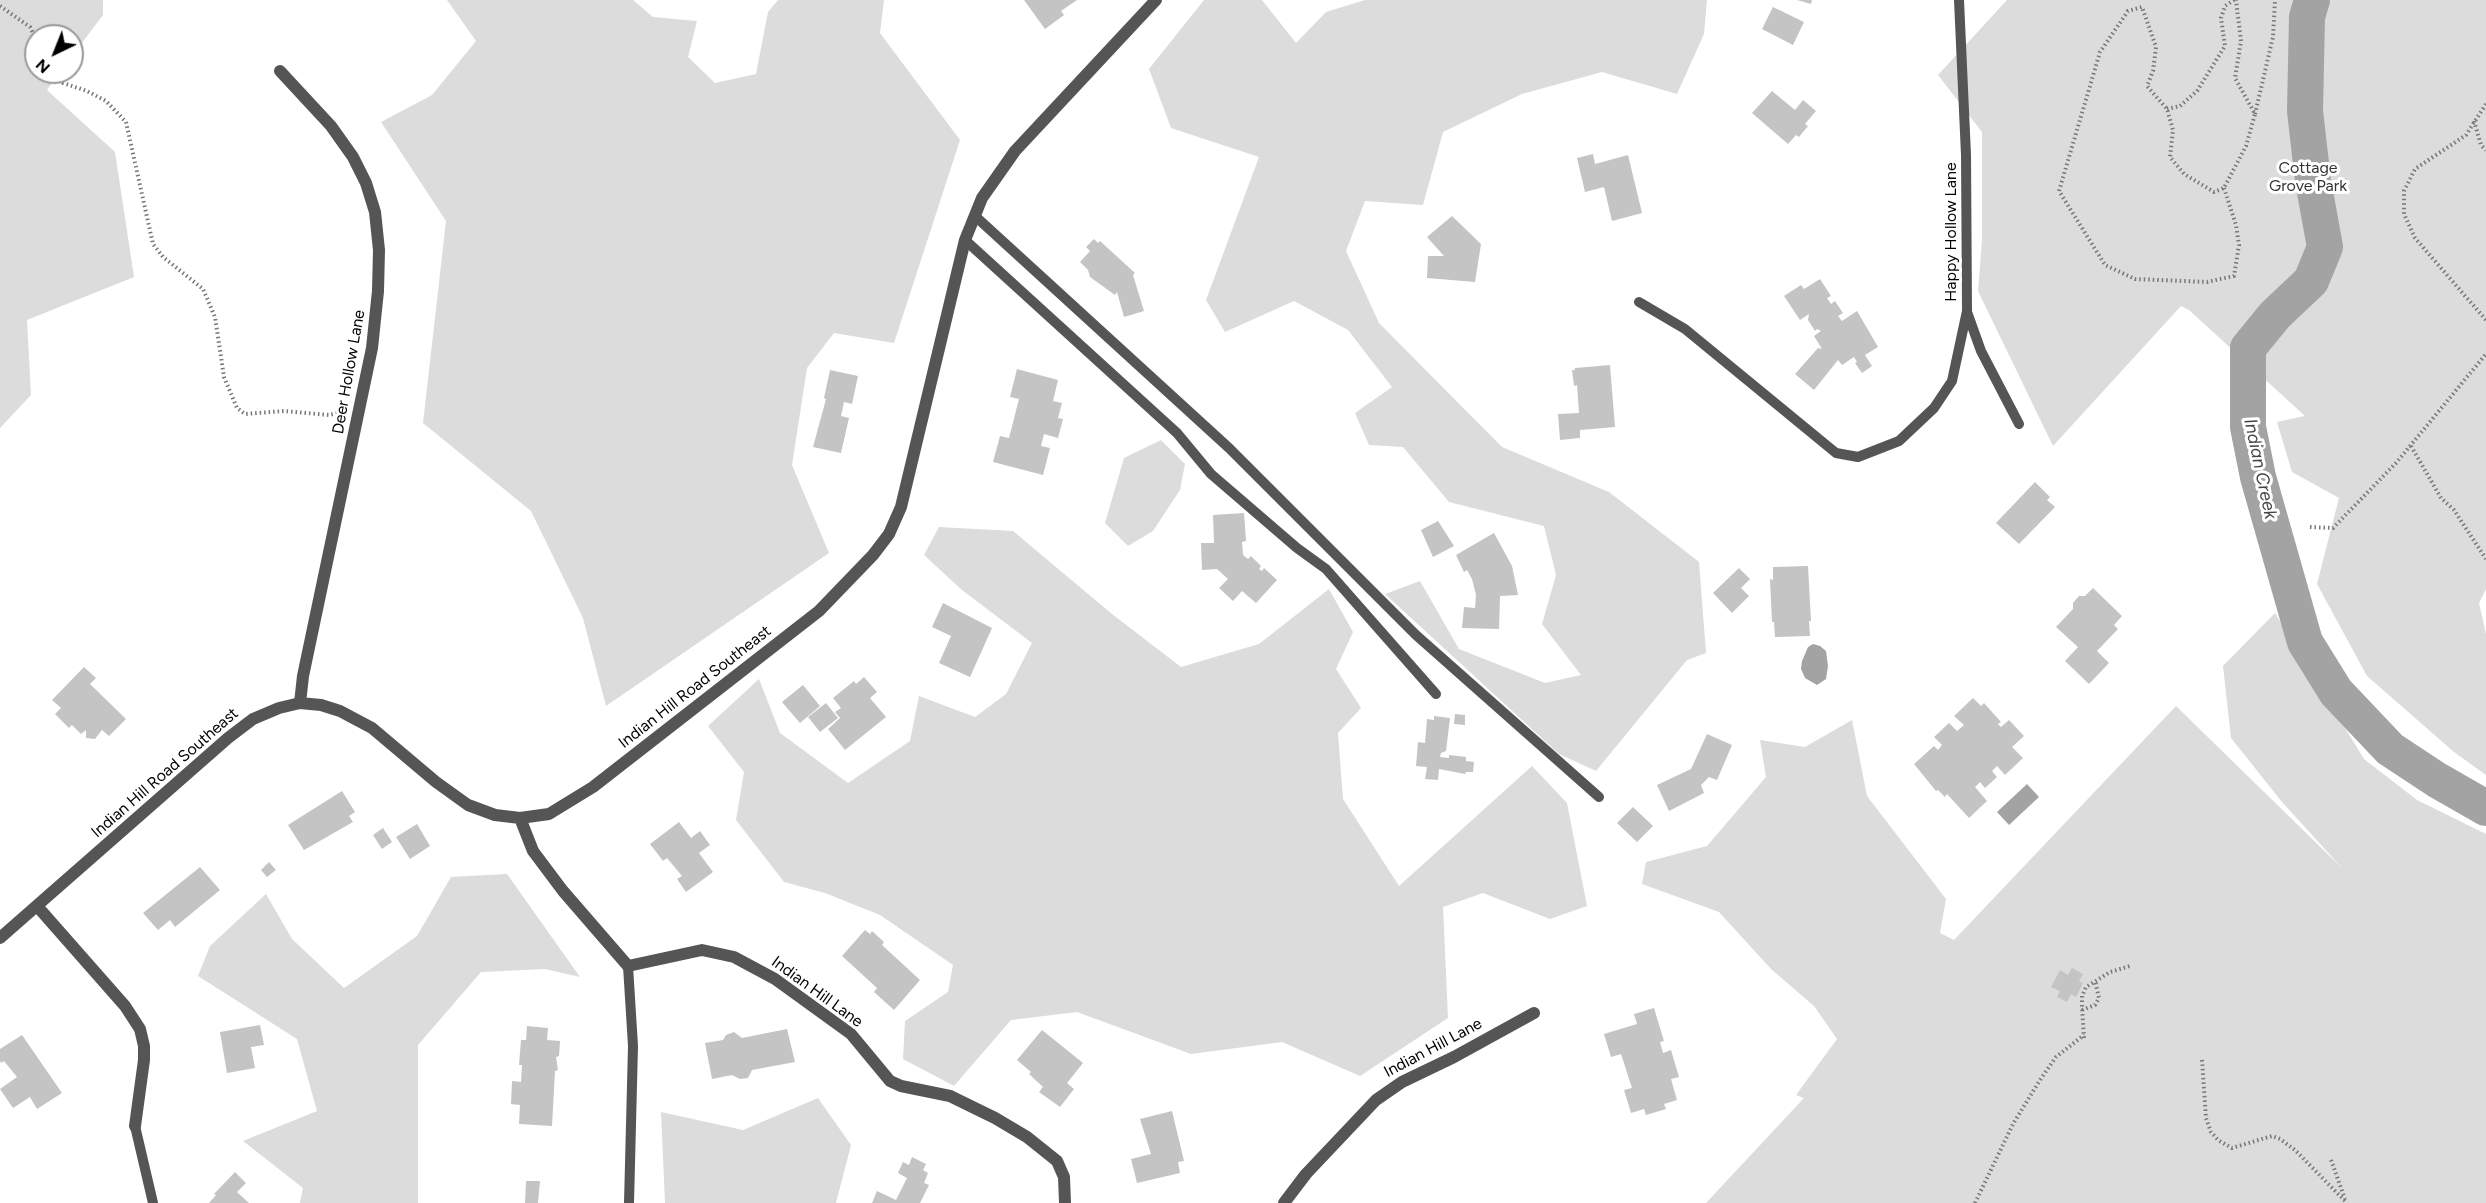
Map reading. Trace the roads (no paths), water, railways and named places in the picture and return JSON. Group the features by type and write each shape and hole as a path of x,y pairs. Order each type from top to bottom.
{"street":[{"name":"Indian Hill Road Southeast","path":"0,938 236,732 252,719 279,708 300,704 321,705 348,715 372,728 436,782 468,805 495,815 520,818 549,814 593,787 819,611 873,555 889,534 907,487 965,240 988,188 1015,151 1156,0"},
{"name":"Deer Hollow Lane","path":"280,71 344,142 366,183 375,212 379,250 378,291 372,348 303,676 300,704"},
{"path":"520,818 533,851 563,891 628,966"},
{"path":"37,906 125,1006 140,1029 144,1060 135,1126"},
{"name":"Indian Hill Lane","path":"628,966 702,950 734,957 776,979 851,1034 890,1081 901,1086 950,1096 1027,1137 1057,1161 1064,1178 1065,1203"},
{"name":"Indian Hill Lane","path":"1284,1203 1306,1174 1376,1100 1402,1082 1454,1058 1534,1013"}],"lane":[{"name":"Happy Hollow Lane","path":"1639,302 1685,329 1836,453 1858,457 1899,441 1934,408 1952,381 1966,311 1966,155 1959,0"},
{"path":"975,216 1229,448 1416,635 1599,797"},
{"path":"965,240 1178,433 1211,474 1297,548 1326,569 1436,694"},
{"path":"1966,311 1981,351 2019,424"},
{"path":"628,966 633,1046 629,1203"},
{"path":"135,1126 153,1203"}],"waterway":[{"name":"Indian Creek","path":"2312,0 2307,17 2305,111 2313,181 2325,247 2311,281 2275,315 2248,348 2248,427 2258,477 2305,642 2336,692 2390,749 2437,780 2486,808"}],"park label":[{"name":"Cottage Grove Park","path":"2308,177"}]}
